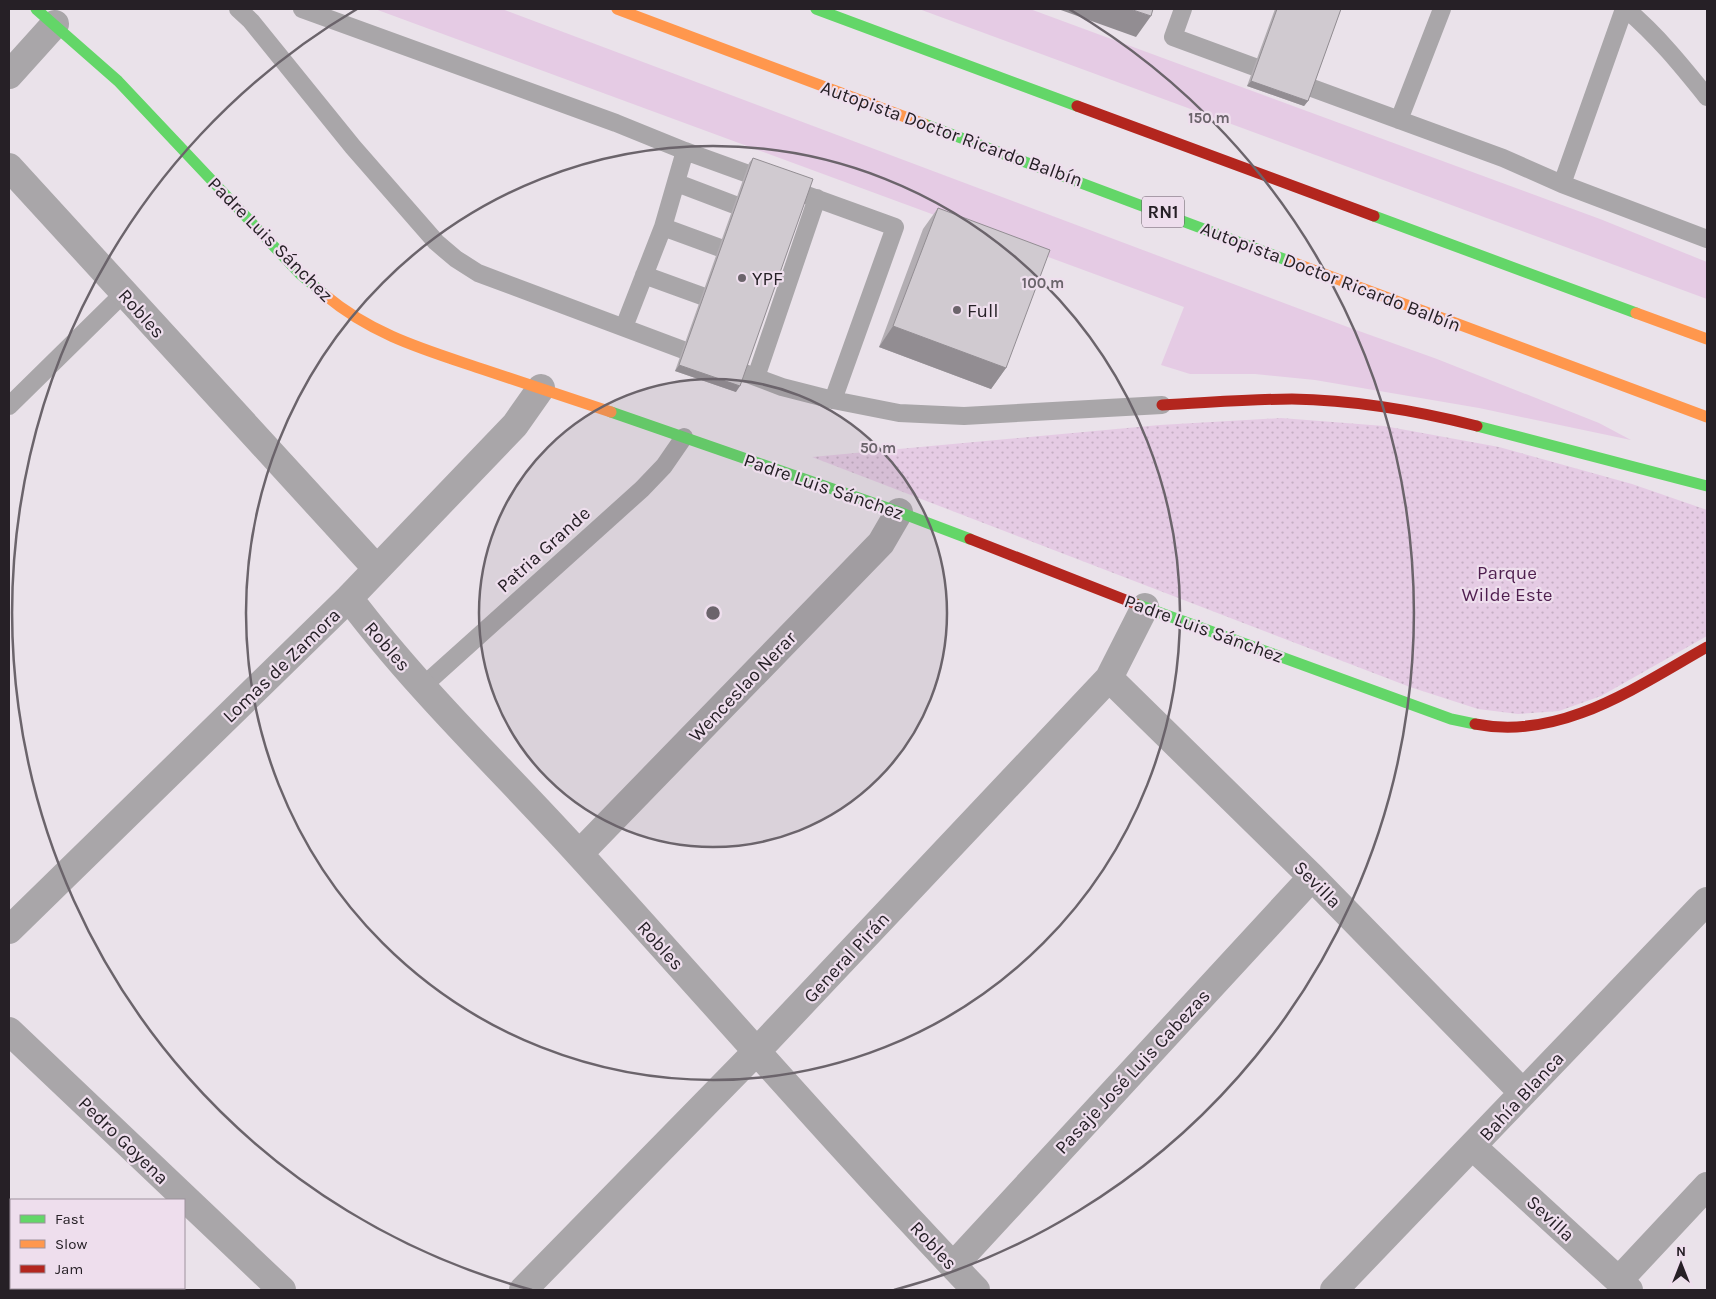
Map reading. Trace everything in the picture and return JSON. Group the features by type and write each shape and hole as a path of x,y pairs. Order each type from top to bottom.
{"main road":[{"name":"Autopista Doctor Ricardo Balbín","path":"617,9 1707,417"},
{"path":"816,9 1707,339"},
{"name":"Padre Luis Sánchez","path":"45,16 118,81 300,274 344,311 374,329 413,346 541,388 899,512 1145,607 1451,719 1478,725 1508,728 1539,726 1562,721 1592,710 1707,647"},
{"path":"1162,406 1291,399 1337,401 1406,411 1472,425 1707,486"}],"street":[{"path":"9,75 45,16"},
{"name":"Robles","path":"9,167 376,569"},
{"name":"Lomas de Zamora","path":"9,930 349,598 515,425 541,388"},
{"name":"Wenceslao Nerar","path":"579,854 881,543 899,512"},
{"name":"Robles","path":"349,598 366,621 423,686 579,854 976,1290"},
{"name":"General Pirán","path":"522,1290 757,1051 1109,678 1145,607"},
{"name":"Sevilla","path":"1109,678 1312,877 1524,1093"},
{"name":"Pasaje José Luis Cabezas","path":"953,1266 1312,877"},
{"name":"Bahía Blanca","path":"1334,1290 1707,901"},
{"name":"Pedro Goyena","path":"9,1031 282,1290"},
{"name":"Sevilla","path":"1473,1147 1624,1285"},
{"path":"1624,1285 1707,1186"}],"lane":[{"path":"238,9 251,21 359,155 436,242 456,259 478,273 782,387 833,400 899,413 964,416 1162,406"},
{"path":"302,9 895,227 833,400"},
{"path":"1183,9 1173,37 1503,158 1562,184 1707,239"},
{"path":"1399,120 1442,9"},
{"path":"1562,184 1626,9 1642,22 1670,52 1707,98"},
{"path":"624,327 662,227 677,183 685,151"},
{"path":"677,183 769,218"},
{"path":"756,377 817,198"},
{"path":"787,224 806,231"},
{"path":"662,227 754,261"},
{"path":"773,268 791,274"},
{"path":"644,275 737,309"},
{"path":"9,406 124,293"},
{"path":"756,316 774,322"},
{"name":"Patria Grande","path":"423,686 642,489 664,466 684,437"}],"green space":[{"path":"375,9 502,9 1437,359 1599,423 1631,440 1479,408 1315,380 1255,374 1190,374 1161,365 1184,307"},
{"path":"919,9 1030,9 1600,219 1707,262 1707,299"},
{"name":"Parque Wilde Este","path":"1281,418 1384,426 1499,447 1632,484 1707,510 1707,636 1601,696 1559,711 1518,714 1478,709 1410,687 812,457 1160,425"}],"building":[{"path":"1130,9 1153,9 1151,16"},
{"path":"1277,9 1341,9 1308,101 1251,81"},
{"name":"YPF","path":"753,158 813,179 740,386 679,365"},
{"name":"Full","path":"938,208 1050,250 1006,368 893,326"}],"traffic: fast":[{"path":"36,9 118,81 300,274 325,295"},
{"path":"816,9 1077,106"},
{"path":"924,124 1289,261"},
{"path":"1374,216 1636,313"},
{"path":"611,412 899,512 970,539"},
{"path":"1477,426 1707,486"},
{"path":"1136,604 1451,719 1475,724"}],"traffic: slow":[{"path":"617,9 924,124"},
{"path":"1289,261 1707,417"},
{"path":"325,295 362,321 401,340 442,356 611,412"},
{"path":"1636,313 1707,339"}],"traffic: jam":[{"path":"1077,106 1374,216"},
{"path":"1162,405 1260,400 1315,400 1386,407 1477,426"},
{"path":"970,539 1136,604"},
{"path":"1475,724 1507,727 1538,725 1567,718 1597,707 1625,693 1707,647"}],"place":[{"name":"YPF","path":"742,278"},
{"name":"Full","path":"957,310"}]}
